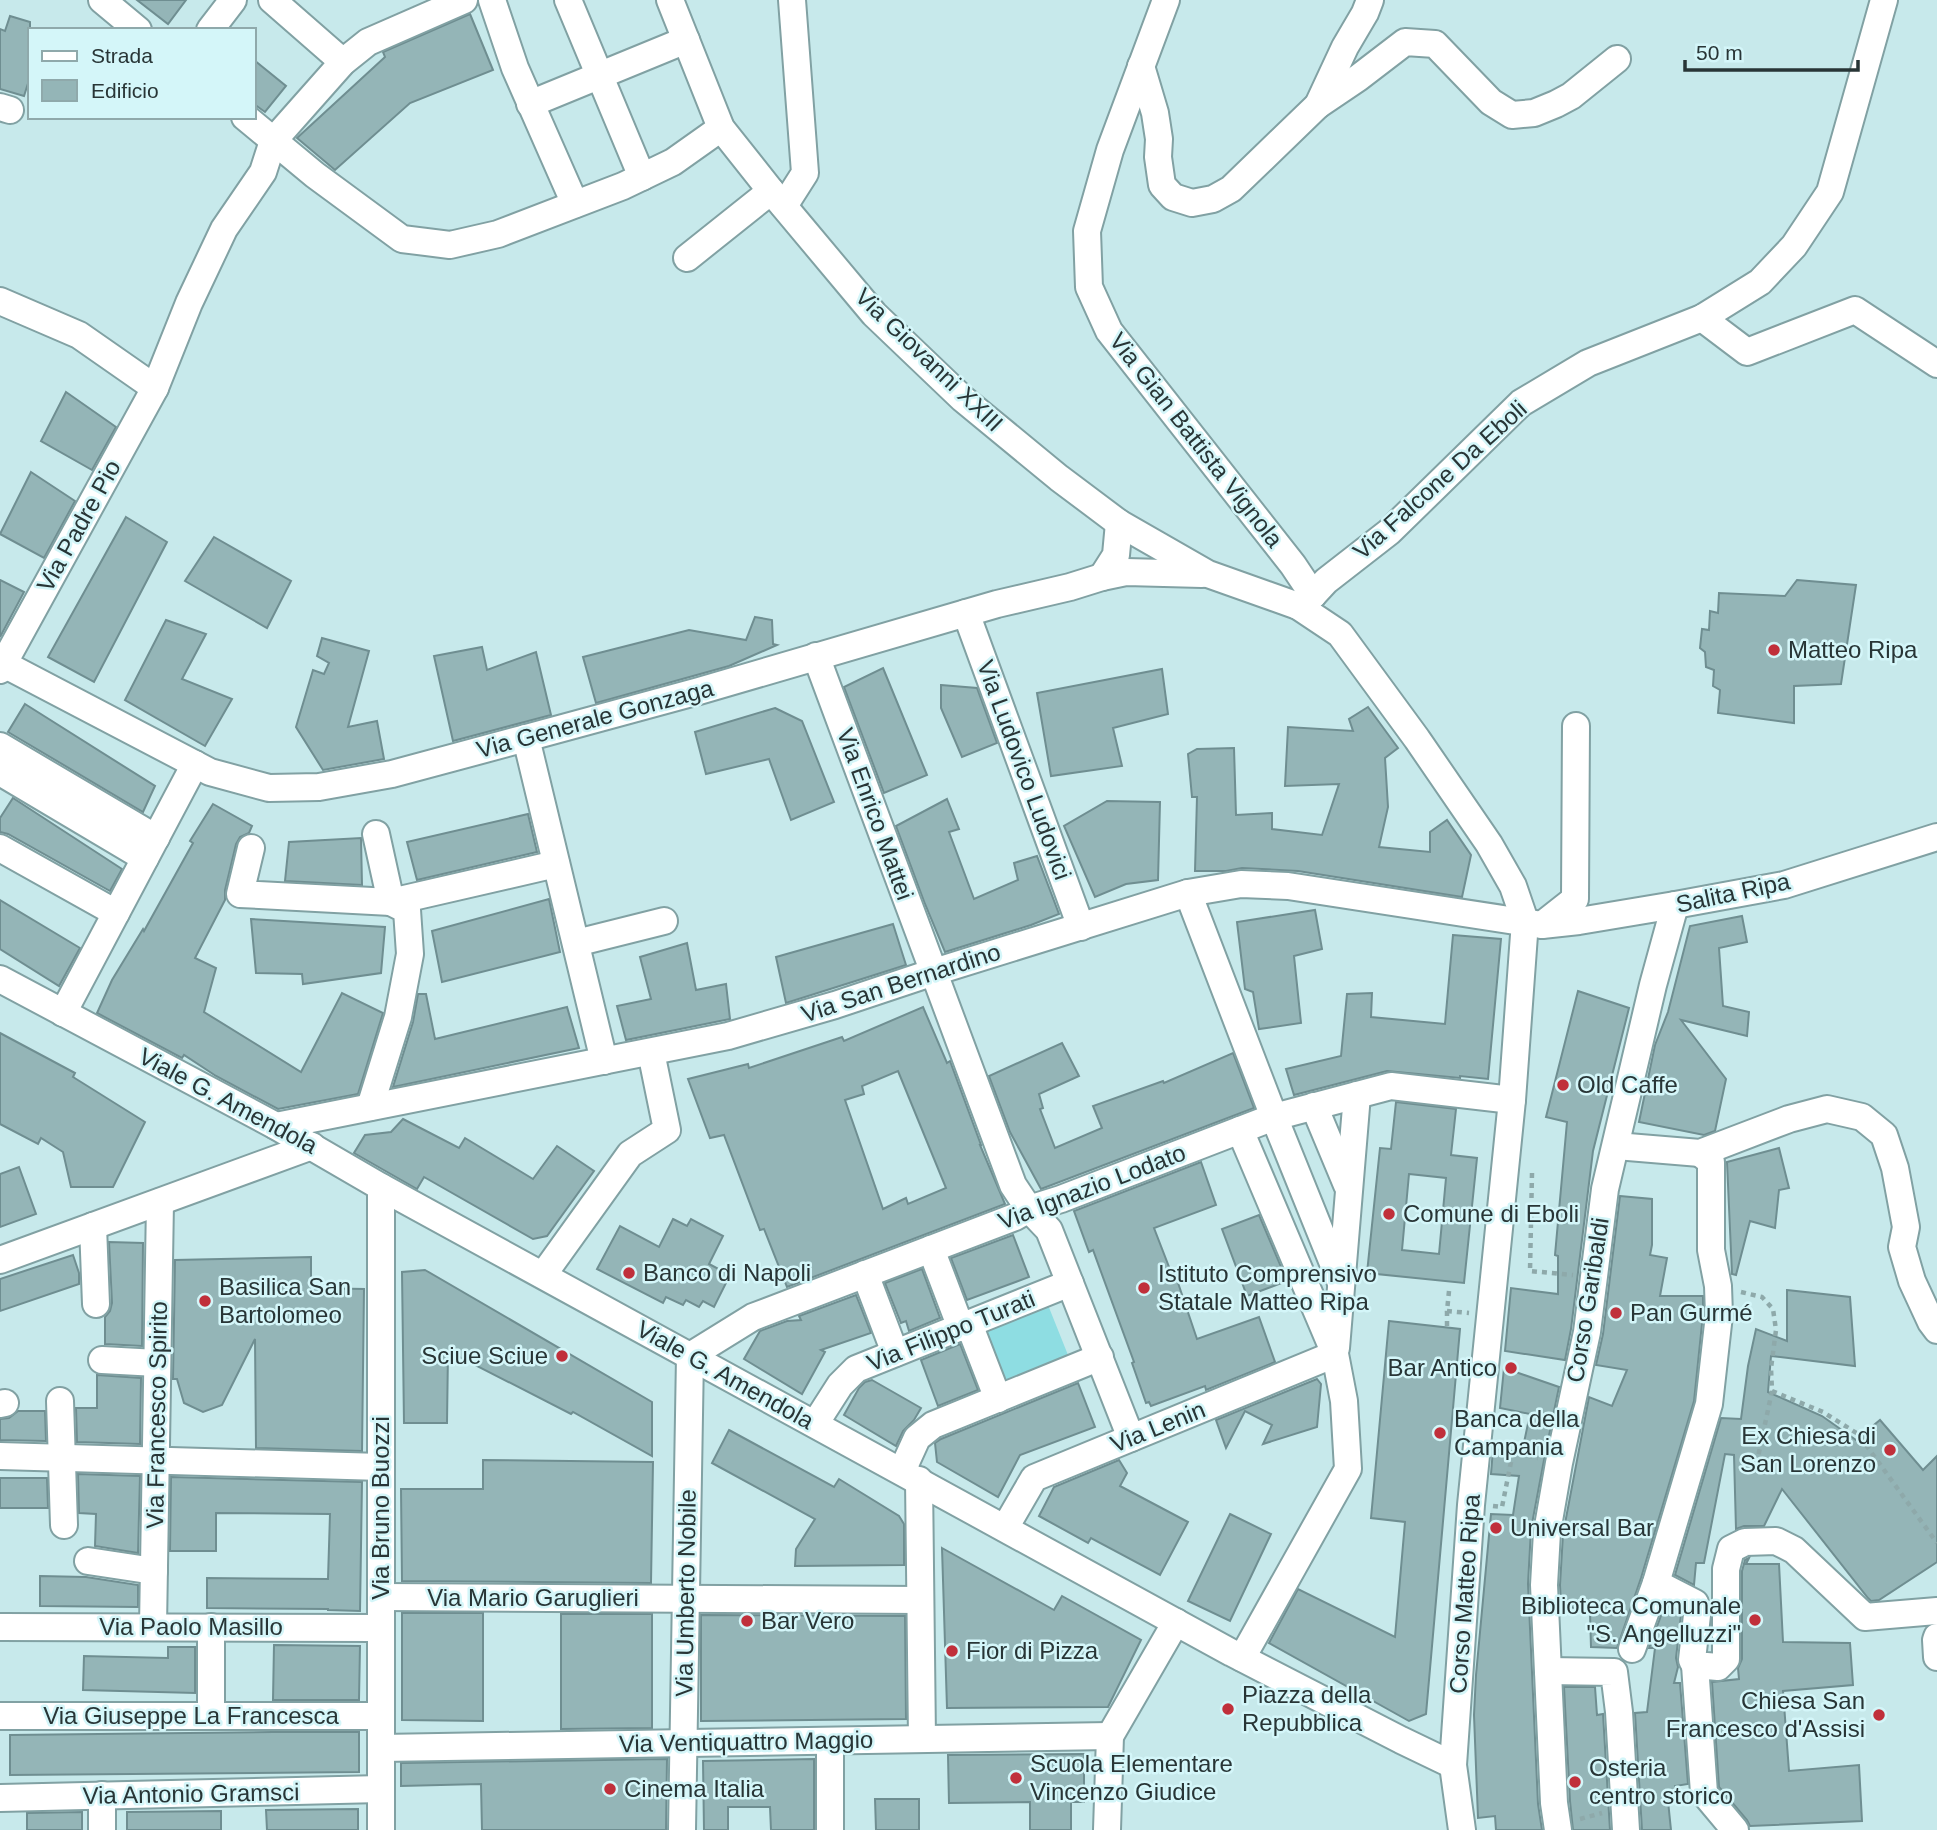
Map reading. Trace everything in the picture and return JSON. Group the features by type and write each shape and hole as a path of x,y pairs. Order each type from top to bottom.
{"street":[{"path":"102,0 136,28"},
{"path":"212,28 233,0"},
{"path":"272,0 344,62"},
{"path":"273,141 344,62 368,42 464,0"},
{"path":"492,0 515,68 575,204"},
{"path":"568,0 642,177"},
{"name":"Via Giovanni XXIII","path":"670,0 721,128 874,314 963,399 1059,478 1130,530 1208,574 1312,594"},
{"path":"687,258 777,199 805,173 792,0"},
{"name":"Via Gian Battista Vignola","path":"1166,0 1110,150 1087,231 1090,287 1109,331 1293,565 1417,739 1489,844 1533,923"},
{"path":"1318,105 1370,0"},
{"name":"Via Falcone Da Eboli","path":"1312,594 1389,532 1521,404 1588,363 1702,317 1760,282 1794,246 1830,192 1884,0"},
{"path":"530,104 686,40"},
{"path":"1141,66 1155,113 1162,185 1172,197 1192,203 1213,199 1231,189 1318,105 1405,42 1435,44 1491,102 1512,116 1534,114 1571,96 1617,59"},
{"path":"247,119 315,175 402,239 450,245 498,234 623,186 673,162 721,128"},
{"name":"Via Padre Pio","path":"1,665 155,388 189,303 223,229 264,172 273,141"},
{"path":"0,301 79,335 155,388"},
{"path":"1702,317 1747,352 1855,310 1937,364"},
{"path":"1130,530 1151,572"},
{"path":"1090,587 1116,555 1130,530"},
{"name":"Via Generale Gonzaga","path":"1,665 210,772 269,788 319,787 392,774 699,691 966,613 1090,587 1126,572 1208,574"},
{"name":"Via Gian Battista Vignola","path":"1312,594 1340,634"},
{"name":"Via Ludovico Ludovici","path":"966,613 996,667 1081,927"},
{"name":"Via Enrico Mattei","path":"816,656 1013,1185 1049,1230 1131,1438"},
{"path":"1533,923 1575,899 1576,726"},
{"path":"526,738 604,1061"},
{"path":"0,746 151,848"},
{"path":"63,1013 195,764"},
{"path":"0,772 151,848"},
{"path":"376,834 391,902"},
{"name":"Salita Ripa","path":"1533,923 1579,921 1784,885 1937,837"},
{"path":"0,848 116,913"},
{"path":"251,848 240,894 391,902 556,864"},
{"name":"Via San Bernardino","path":"276,1126 727,1036 835,1005 1188,893 1241,884 1288,886 1533,923"},
{"path":"1188,893 1341,1283"},
{"path":"370,1107 398,1017 410,954 407,910 391,902"},
{"name":"Corso Garibaldi","path":"1558,1827 1554,1804 1544,1586 1547,1532 1587,1332 1605,1189 1644,1020 1675,905"},
{"path":"576,943 664,921"},
{"name":"Corso Matteo Ripa","path":"1453,1765 1471,1505 1512,1100 1533,923"},
{"name":"Viale G. Amendola","path":"0,979 276,1126 381,1187 1242,1658 1453,1765"},
{"path":"543,1275 630,1154 667,1130 651,1052"},
{"name":"Via Ignazio Lodato","path":"690,1356 753,1317 1274,1117 1391,1086 1512,1100"},
{"path":"1335,1354 1357,1095"},
{"path":"1314,1106 1349,1191"},
{"path":"1616,1146 1700,1153 1790,1119 1827,1109 1861,1118 1884,1135 1895,1168 1906,1227 1902,1247 1908,1270 1937,1330"},
{"path":"1240,1130 1335,1354 1344,1401 1348,1469 1242,1658"},
{"path":"0,1260 312,1146"},
{"path":"1632,1649 1656,1583 1709,1404 1719,1315 1718,1286 1711,1250 1711,1162 1700,1153"},
{"name":"Via Bruno Buozzi","path":"381,1187 381,1830"},
{"name":"Via Francesco Spirito","path":"153,1628 160,1202"},
{"path":"93,1226 96,1304"},
{"path":"931,1249 998,1399"},
{"path":"865,1274 895,1353"},
{"name":"Via Filippo Turati","path":"815,1424 840,1385 856,1368 1070,1283"},
{"name":"Via Lenin","path":"1005,1528 1034,1478 1335,1354"},
{"name":"Via Umberto Nobile","path":"682,1830 690,1356"},
{"path":"922,1739 920,1600 910,1475 917,1438 933,1425 1100,1357"},
{"path":"102,1360 157,1363"},
{"path":"60,1401 64,1525"},
{"path":"0,1456 381,1467"},
{"path":"1695,1665 1718,1667 1726,1659 1726,1569 1731,1549 1745,1542 1776,1541 1794,1550 1864,1616 1937,1611"},
{"path":"88,1560 154,1571"},
{"path":"1656,1583 1695,1603 1697,1615 1692,1660 1695,1665 1704,1793 1735,1830"},
{"name":"Via Mario Garuglieri","path":"381,1597 920,1600"},
{"path":"1107,1830 1110,1736 1176,1622"},
{"name":"Via Paolo Masillo","path":"0,1627 381,1628"},
{"path":"211,1627 211,1716"},
{"path":"1937,1637 1937,1657"},
{"path":"1548,1671 1614,1672 1625,1819"},
{"name":"Via Giuseppe La Francesca","path":"0,1716 381,1716"},
{"name":"Via Ventiquattro Maggio","path":"381,1748 1110,1736"},
{"path":"830,1741 830,1830"},
{"path":"1453,1765 1462,1830"},
{"name":"Via Antonio Gramsci","path":"0,1798 381,1789"},
{"path":"102,1796 102,1830"}],"path":[{"path":"1532,1171 1530,1271 1595,1278"},
{"path":"1718,1286 1762,1297 1773,1309 1776,1331 1771,1368 1772,1391 1758,1457"},
{"path":"1447,1327 1449,1291"},
{"path":"1447,1311 1491,1314"},
{"path":"1772,1391 1823,1412 1858,1434 1937,1543"},
{"path":"1471,1505 1502,1507 1513,1452 1559,1463"},
{"path":"1558,1827 1625,1819"}],"shaded area":[{"path":"1048,1305 1070,1360 1001,1387 979,1331"}],"building":[{"path":"137,0 186,0 168,24"},
{"path":"470,14 493,70 410,103 335,170 297,138 385,57 383,52"},
{"path":"10,16 30,22 28,83 24,96 0,89 0,29 5,31"},
{"path":"256,62 286,86 265,112 256,105"},
{"path":"66,392 116,427 92,470 41,441"},
{"path":"31,472 75,501 44,558 0,534"},
{"path":"126,517 167,542 94,682 48,657"},
{"path":"214,537 291,581 267,628 185,581"},
{"path":"0,580 24,592 0,637"},
{"name":"Matteo Ripa","path":"1797,580 1856,585 1841,684 1794,686 1794,723 1718,713 1720,690 1713,686 1714,670 1706,667 1705,652 1700,648 1702,629 1709,630 1710,611 1718,613 1719,593 1785,596"},
{"path":"755,617 772,620 773,644 777,645 729,666 596,703 583,657 689,630 746,640"},
{"path":"166,620 206,634 182,679 232,699 205,746 125,700"},
{"path":"322,638 369,651 348,727 377,721 384,759 323,770 296,727 313,670 324,674 329,663 317,656"},
{"path":"482,647 487,670 536,652 551,715 453,741 434,656"},
{"path":"883,668 927,775 884,793 844,687"},
{"path":"1162,669 1168,714 1113,728 1122,766 1051,776 1037,693"},
{"path":"941,685 977,688 997,743 962,757 941,708"},
{"path":"25,704 155,786 143,812 8,732"},
{"path":"1368,707 1398,748 1385,758 1388,807 1379,847 1430,852 1430,832 1447,820 1471,855 1462,897 1298,871 1242,868 1195,871 1197,797 1192,797 1188,754 1197,749 1234,748 1236,815 1272,813 1272,829 1322,835 1339,784 1285,786 1288,727 1353,731 1349,719"},
{"path":"775,708 802,721 834,802 791,820 769,759 706,774 695,732"},
{"path":"13,798 122,869 110,891 0,832 0,818"},
{"path":"947,799 959,829 949,832 974,899 1018,880 1014,863 1037,856 1059,914 945,952 896,826"},
{"path":"1107,801 1160,802 1158,880 1126,884 1095,897 1064,826"},
{"path":"213,804 252,826 249,833 240,837 236,844 225,900 195,958 216,968 204,1012 301,1072 342,993 383,1013 358,1094 278,1109 216,1076 184,1055 182,1058 97,1013 112,980 143,929 144,931 193,843 190,841"},
{"path":"528,814 537,852 417,880 407,842"},
{"path":"361,838 362,885 285,881 289,842"},
{"path":"549,899 560,952 442,982 432,931"},
{"path":"0,900 80,948 59,986 0,949"},
{"path":"1315,910 1322,949 1294,956 1301,1023 1259,1029 1253,992 1245,989 1237,922"},
{"path":"1742,916 1747,942 1719,948 1723,1006 1749,1012 1747,1036 1681,1020 1726,1079 1715,1131 1704,1135 1639,1122 1655,1045 1668,1012 1690,926"},
{"path":"251,919 385,927 381,973 303,984 302,974 256,973"},
{"path":"893,924 906,965 786,1003 776,957"},
{"path":"1453,935 1501,939 1488,1079 1387,1071 1294,1095 1286,1069 1341,1056 1347,994 1372,993 1371,1017 1445,1024"},
{"path":"687,943 696,990 726,984 730,1019 626,1040 617,1006 651,999 640,957"},
{"path":"1578,991 1629,1008 1593,1151 1565,1360 1505,1351 1511,1288 1558,1294 1558,1256 1555,1255 1567,1122 1546,1117"},
{"path":"418,994 426,994 435,1039 567,1007 579,1048 393,1087 413,1022"},
{"path":"923,1007 947,1063 950,1061 980,1145 1005,1204 787,1287 764,1229 760,1230 724,1135 710,1138 688,1079 748,1064 749,1068 842,1037 844,1041","holes":["898,1071 946,1188 908,1204 906,1198 883,1209 845,1100 864,1094 862,1086"]},
{"path":"0,1033 75,1073 73,1077 145,1122 113,1187 71,1187 63,1152 41,1138 38,1144 0,1124"},
{"path":"1062,1043 1079,1076 1039,1094 1043,1108 1040,1109 1055,1148 1102,1128 1093,1106 1163,1081 1164,1083 1233,1053 1254,1108 1041,1189 1010,1132 989,1076"},
{"name":"Comune di Eboli","path":"1396,1102 1456,1109 1451,1155 1477,1158 1464,1283 1367,1273 1380,1148 1391,1149","holes":["1409,1174 1446,1178 1439,1254 1402,1250"]},
{"path":"403,1119 459,1148 465,1138 533,1179 557,1146 594,1171 547,1236 533,1239 424,1177 417,1189 354,1153 365,1135 391,1132"},
{"path":"1779,1148 1789,1188 1779,1190 1775,1228 1750,1221 1736,1275 1732,1274 1727,1162"},
{"name":"Istituto Comprensivo Statale Matteo Ripa","path":"1201,1162 1216,1205 1154,1228 1171,1272 1174,1271 1197,1339 1259,1317 1275,1362 1206,1390 1205,1386 1151,1406 1149,1402 1146,1403 1093,1250 1089,1252 1074,1211"},
{"path":"19,1167 36,1214 0,1227 0,1174"},
{"path":"1620,1196 1652,1199 1650,1255 1667,1258 1660,1296 1703,1296 1703,1314 1694,1401 1617,1648 1591,1647 1590,1613 1561,1604 1560,1585 1563,1534 1589,1397 1612,1406 1627,1370 1596,1365 1603,1334"},
{"name":"Istituto Comprensivo Statale Matteo Ripa","path":"1259,1215 1287,1281 1247,1296 1222,1229"},
{"path":"673,1219 687,1226 691,1219 723,1236 709,1264 730,1275 714,1307 703,1301 699,1307 686,1300 683,1305 666,1297 663,1303 597,1269 620,1226 659,1247"},
{"path":"1013,1235 1029,1277 967,1300 951,1258"},
{"path":"109,1242 143,1243 142,1346 105,1344 105,1317 112,1303"},
{"path":"73,1255 79,1273 79,1284 0,1311 0,1279"},
{"path":"311,1257 311,1288 364,1289 362,1451 256,1448 255,1339 222,1405 203,1412 184,1403 177,1379 173,1379 175,1260"},
{"path":"922,1269 940,1318 909,1331 906,1321 901,1323 885,1283"},
{"path":"425,1270 652,1402 652,1456 573,1412 571,1414 448,1351 447,1423 404,1423 402,1272"},
{"path":"1787,1290 1850,1297 1855,1366 1771,1356 1768,1392 1822,1416 1856,1440 1880,1420 1923,1470 1937,1456 1937,1562 1879,1600 1871,1601 1868,1598 1782,1489 1764,1526 1744,1526 1736,1529 1734,1455 1725,1454 1704,1563 1696,1563 1694,1585 1675,1575 1721,1418 1741,1419 1756,1329 1787,1341"},
{"path":"856,1295 871,1333 821,1350 825,1352 802,1394 744,1359 760,1331 787,1321 801,1320 799,1316"},
{"path":"1389,1321 1460,1329 1426,1714 1409,1721 1269,1643 1298,1589 1395,1637 1405,1522 1371,1518"},
{"path":"960,1344 978,1390 938,1406 921,1360"},
{"path":"1504,1368 1559,1387 1531,1529 1528,1584 1538,1804 1542,1830 1496,1830 1495,1816 1478,1818 1474,1715 1491,1514 1513,1515 1519,1476 1491,1474 1493,1449 1522,1452 1530,1414 1500,1408"},
{"path":"97,1375 141,1378 140,1444 77,1442 76,1408 97,1408"},
{"path":"1317,1379 1321,1384 1317,1427 1263,1444 1272,1425 1245,1411 1226,1448 1216,1420"},
{"path":"872,1380 921,1408 903,1431 896,1446 844,1415 859,1388"},
{"path":"1078,1383 1095,1427 1020,1455 998,1497 937,1462 935,1443 941,1439"},
{"path":"18,1411 45,1411 46,1441 0,1440 0,1419 9,1418"},
{"path":"729,1430 834,1487 839,1479 899,1516 904,1524 904,1565 795,1566 796,1549 815,1519 712,1463"},
{"path":"483,1460 653,1462 651,1583 402,1581 401,1489 483,1489"},
{"path":"1119,1460 1127,1473 1120,1486 1188,1522 1160,1575 1091,1538 1088,1543 1039,1516 1054,1487"},
{"path":"78,1474 140,1476 138,1553 95,1546 96,1514 79,1513"},
{"path":"171,1477 362,1482 360,1611 207,1608 207,1578 328,1579 330,1514 216,1513 216,1551 170,1551"},
{"path":"0,1478 47,1478 48,1508 0,1508"},
{"path":"1230,1514 1271,1534 1230,1621 1188,1601"},
{"path":"942,1548 1054,1610 1062,1596 1141,1640 1108,1707 947,1708"},
{"path":"1749,1558 1746,1564 1779,1564 1783,1642 1850,1643 1853,1685 1783,1691 1789,1771 1859,1765 1862,1821 1750,1826 1719,1787 1712,1682 1739,1679 1738,1668 1742,1659 1742,1571 1745,1560"},
{"path":"40,1576 86,1577 138,1585 138,1607 40,1606"},
{"path":"1665,1605 1681,1613 1676,1658 1678,1667 1674,1683 1680,1683 1688,1784 1675,1786 1675,1790 1667,1791 1671,1830 1642,1830 1635,1713 1647,1712 1655,1648 1649,1648"},
{"path":"402,1613 483,1613 483,1721 402,1720"},
{"path":"561,1614 652,1614 652,1728 561,1729"},
{"path":"701,1615 905,1616 906,1719 701,1721"},
{"path":"274,1645 360,1646 359,1700 273,1700"},
{"path":"168,1647 195,1647 195,1693 83,1690 84,1656 168,1658"},
{"path":"1564,1687 1595,1687 1597,1715 1603,1714 1610,1830 1573,1830"},
{"path":"359,1732 359,1772 10,1775 10,1735"},
{"name":"Scuola Elementare Vincenzo Giudice","path":"1084,1754 1084,1802 1071,1802 1071,1830 1030,1830 1030,1802 949,1803 948,1755"},
{"path":"667,1759 666,1830 482,1830 481,1784 401,1786 401,1763"},
{"path":"814,1759 814,1830 771,1830 770,1807 728,1807 728,1830 704,1830 703,1761"},
{"path":"875,1799 919,1799 919,1830 876,1830"},
{"path":"358,1809 358,1830 267,1830 266,1810"},
{"path":"221,1811 221,1830 127,1830 127,1812"},
{"path":"82,1812 82,1830 27,1830 27,1813"}],"place":[{"name":"Matteo Ripa","path":"1774,650"},
{"name":"Old Caffe","path":"1563,1085"},
{"name":"Comune di Eboli","path":"1389,1214"},
{"name":"Banco di Napoli","path":"629,1273"},
{"name":"Istituto Comprensivo Statale Matteo Ripa","path":"1144,1288"},
{"name":"Basilica San Bartolomeo","path":"205,1301"},
{"name":"Pan Gurmé","path":"1616,1313"},
{"name":"Sciue Sciue","path":"562,1356"},
{"name":"Bar Antico","path":"1511,1368"},
{"name":"Banca della Campania","path":"1440,1433"},
{"name":"Ex Chiesa di San Lorenzo","path":"1890,1450"},
{"name":"Universal Bar","path":"1496,1528"},
{"name":"Biblioteca Comunale \"S. Angelluzzi\"","path":"1755,1620"},
{"name":"Bar Vero","path":"747,1621"},
{"name":"Fior di Pizza","path":"952,1651"},
{"name":"Piazza della Repubblica","path":"1228,1709"},
{"name":"Chiesa San Francesco d'Assisi","path":"1879,1715"},
{"name":"Scuola Elementare Vincenzo Giudice","path":"1016,1778"},
{"name":"Osteria centro storico","path":"1575,1782"},
{"name":"Cinema Italia","path":"610,1789"}]}
